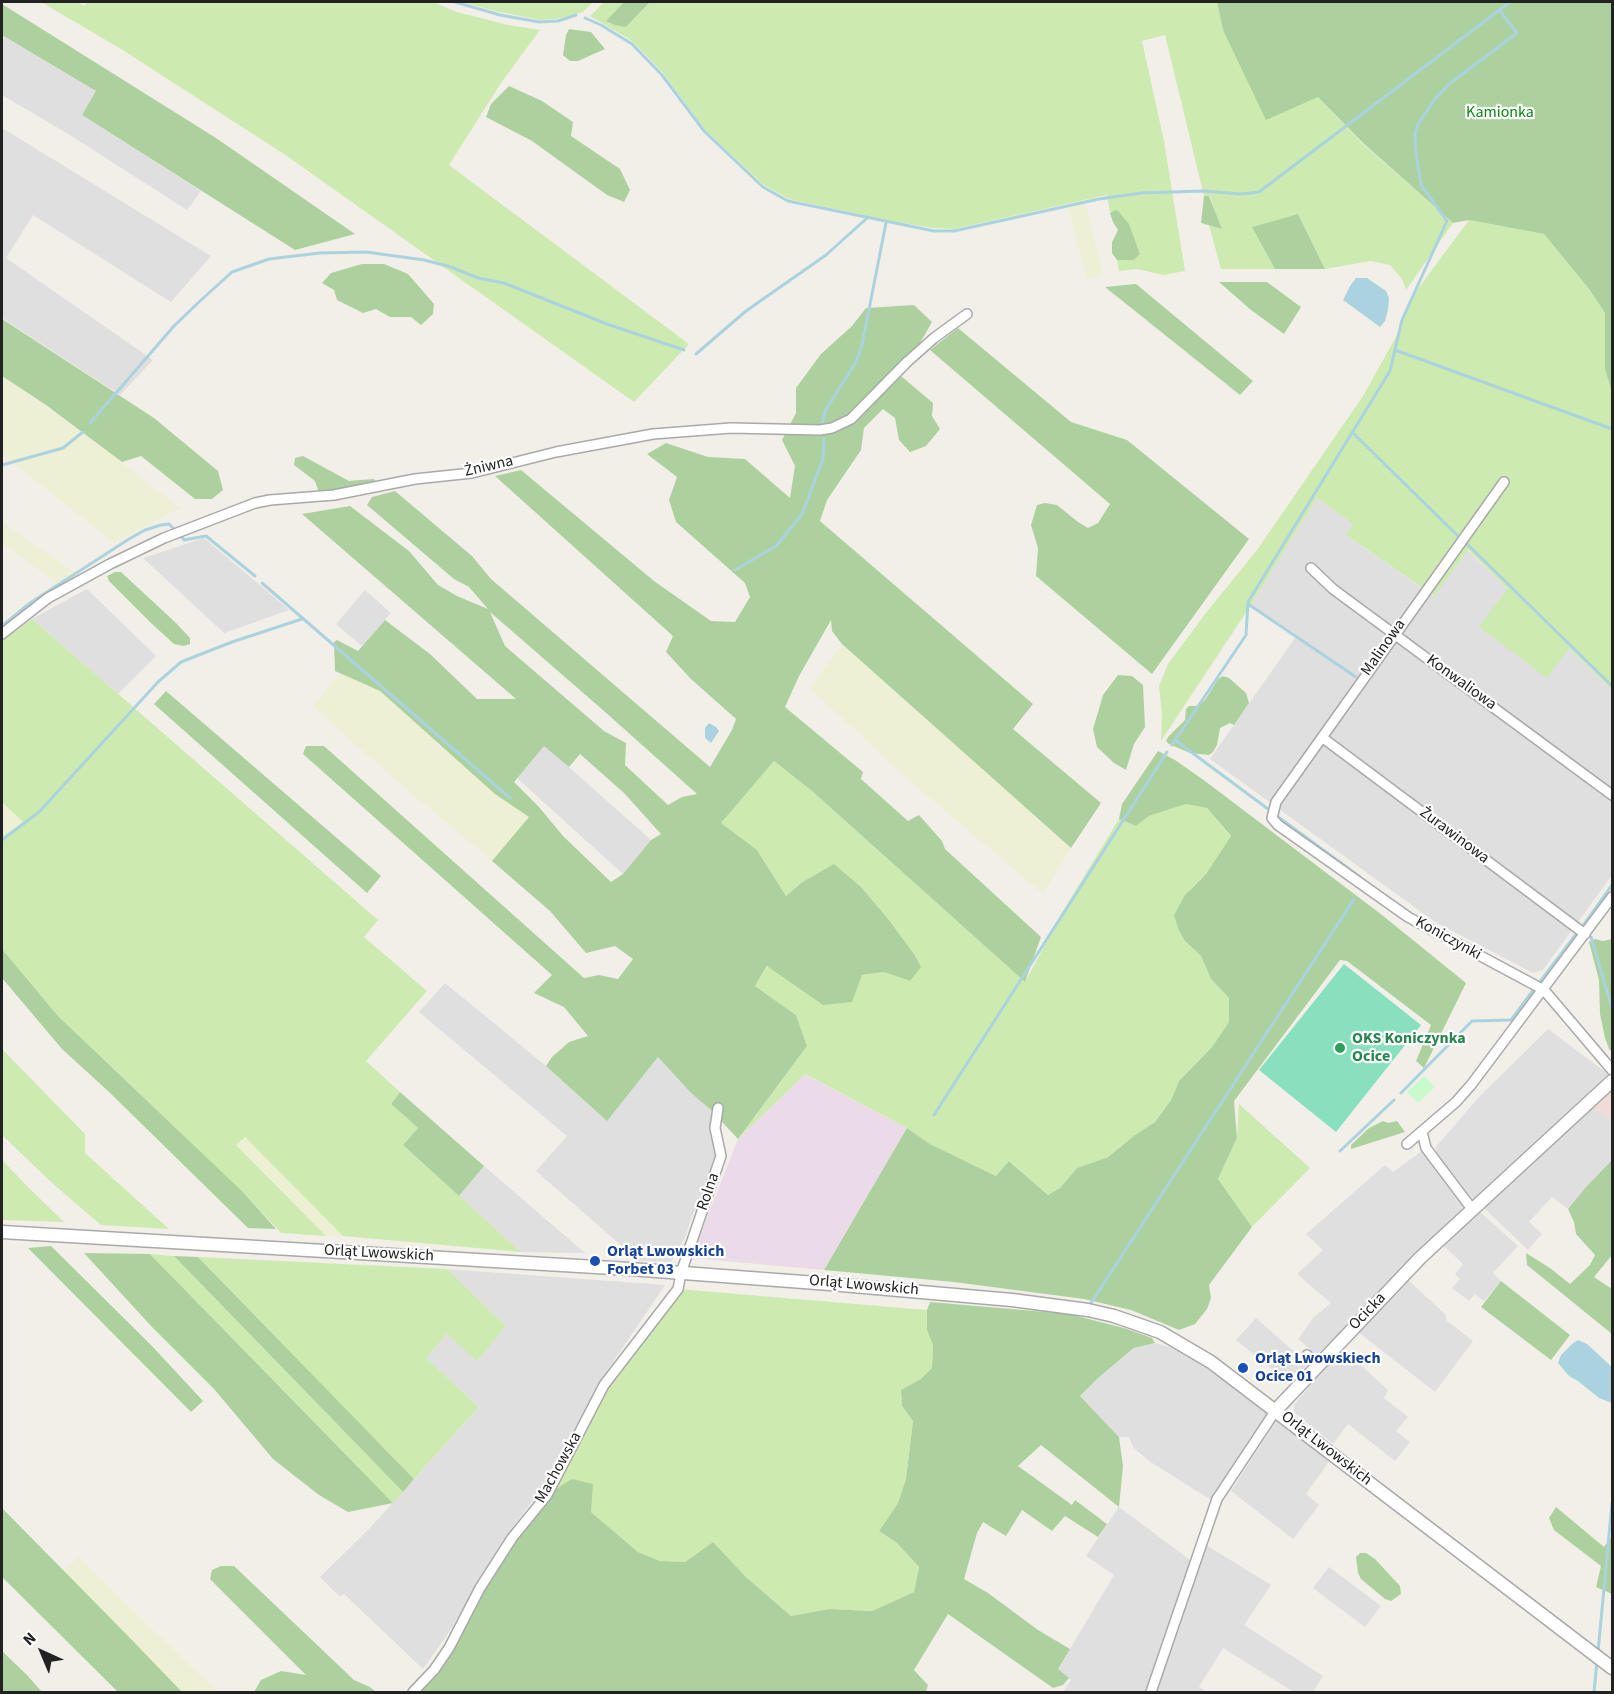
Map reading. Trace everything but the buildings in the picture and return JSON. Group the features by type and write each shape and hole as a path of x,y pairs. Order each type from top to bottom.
{"street":[{"name":"Żniwna","path":"2,634 48,598 110,564 164,538 255,503 334,495 415,479 472,473 564,450 653,434 731,428 803,430 832,428 851,419 907,362 966,314"},
{"name":"Malinowa","path":"1272,818 1276,802 1504,483"},
{"name":"Konwaliowa","path":"1311,568 1334,589 1612,795"},
{"name":"Żurawinowa","path":"1323,738 1585,934"},
{"name":"Koniczynki","path":"1272,818 1278,825 1408,917 1544,990 1612,1070"},
{"path":"1407,1144 1456,1102 1471,1085 1612,897"},
{"name":"Ocicka","path":"1151,1692 1217,1500 1276,1410 1420,1258 1612,1081"},
{"name":"Rolna","path":"681,1273 721,1156 715,1128 718,1108"},
{"path":"1422,1132 1426,1148 1472,1209"},
{"name":"Orląt Lwowskich","path":"2,1232 681,1273 971,1296 1053,1305 1114,1316 1160,1332 1193,1350 1276,1410 1612,1668"},
{"name":"Machowska","path":"413,1692 434,1670 480,1588 512,1538 548,1495 604,1384 678,1289 681,1273"},
{"path":"1307,1355 1318,1365"}],"shaded area":[{"path":"2,35 97,91 82,115 201,191 187,210 70,135 2,95"},
{"path":"2,128 211,256 171,302 33,215 6,258 153,360 120,395 2,318"},
{"path":"1317,498 1354,524 1346,535 1433,596 1467,550 1507,588 1479,628 1569,648 1612,690 1612,875 1543,970 1533,973 1435,922 1210,759 1297,635 1251,605"},
{"path":"204,538 289,610 224,633 143,558"},
{"path":"87,589 156,656 118,694 32,619"},
{"path":"365,590 391,613 362,646 336,624"},
{"path":"544,745 651,840 623,874 517,778"},
{"path":"445,983 546,1066 607,1120 658,1057 691,1093 711,1110 717,1162 711,1181 671,1262 639,1261 536,1171 567,1136 419,1012"},
{"path":"1548,1029 1608,1074 1474,1199 1467,1198 1443,1168 1435,1148 1479,1097"},
{"path":"804,1074 907,1128 824,1270 691,1258 738,1139"},
{"path":"1612,1089 1612,1120 1593,1106"},
{"path":"1593,1106 1612,1120 1612,1160 1568,1209 1552,1197 1529,1222 1542,1234 1528,1250 1484,1208"},
{"path":"1422,1151 1465,1207 1317,1355 1298,1339 1314,1317 1331,1303 1297,1274 1323,1250 1306,1234 1385,1165 1393,1172"},
{"path":"484,1166 585,1253 521,1252 459,1196"},
{"path":"1479,1211 1518,1246 1493,1273 1501,1281 1484,1301 1475,1294 1469,1301 1452,1288 1460,1279 1455,1274 1463,1264 1442,1244"},
{"path":"447,1269 665,1285 599,1383 544,1485 502,1542 452,1628 423,1669 344,1594 340,1597 320,1577 371,1527 479,1407 426,1358 447,1334 493,1340 506,1326"},
{"path":"1407,1279 1446,1315 1446,1320 1473,1341 1435,1392 1358,1332"},
{"path":"1256,1318 1308,1364 1289,1383 1236,1340"},
{"path":"1155,1343 1191,1353 1268,1412 1213,1501 1149,1461 1133,1447 1129,1437 1119,1437 1080,1396 1135,1348"},
{"path":"1342,1348 1388,1390 1384,1398 1408,1417 1396,1431 1410,1442 1395,1461 1348,1424 1333,1444 1294,1412 1294,1405"},
{"path":"1276,1421 1330,1460 1306,1494 1319,1505 1293,1539 1231,1491"},
{"path":"1119,1507 1190,1560 1182,1590 1146,1692 1063,1692 1071,1680 1058,1669 1114,1575 1086,1556"},
{"path":"1206,1545 1271,1585 1244,1625 1323,1676 1313,1692 1294,1692 1223,1648 1199,1687 1207,1692 1156,1692"},
{"path":"1329,1567 1381,1606 1365,1627 1313,1588"}],"green space":[{"path":"41,2 77,2 85,6 87,2 433,2 457,12 508,25 540,30 501,83 449,165 689,344 634,402 284,154 121,49"},
{"path":"463,2 593,2 583,12 557,19 540,20"},
{"path":"604,2 624,2 607,20 626,27 650,2 1217,2 1223,30 1318,97 1363,144 1453,223 1406,290 1402,279 1390,265 1371,261 1325,269 1298,214 1253,227 1275,269 1221,269 1209,225 1221,229 1210,196 1204,196 1165,35 1142,41 1164,141 1185,271 1163,275 1137,269 1119,271 1117,260 1134,260 1140,254 1115,210 1110,213 1107,195 954,229 886,220 789,199 764,185 705,130 663,73 637,46 590,16"},
{"path":"624,2 650,2 626,27 606,21"},
{"name":"Kamionka","path":"1217,2 1612,2 1612,393 1605,369 1605,313 1589,289 1544,234 1469,220 1453,223 1363,143 1318,97 1266,120 1223,30"},
{"path":"2,4 216,138 355,234 295,250 82,115 96,91 2,35"},
{"path":"569,29 591,32 605,49 578,61 570,61 563,55"},
{"path":"509,86 542,101 573,122 571,136 620,169 630,190 624,202 607,195 532,141 486,117 491,104"},
{"path":"1204,196 1209,196 1222,229 1201,223"},
{"path":"1085,202 1103,275 1086,279 1068,206"},
{"path":"1115,210 1129,224 1140,254 1134,260 1117,260 1112,253 1112,242 1118,230 1110,213"},
{"path":"1298,214 1325,269 1275,269 1252,227"},
{"path":"1469,220 1544,234 1589,289 1605,313 1605,369 1612,393 1612,690 1569,648 1547,678 1479,627 1507,588 1468,550 1434,596 1346,535 1353,524 1317,498 1251,605 1161,741 1162,714 1159,686 1168,664 1257,550 1363,396 1397,335 1411,298"},
{"path":"362,264 384,264 408,274 434,304 433,314 421,325 411,317 390,317 376,309 363,313 337,300 334,290 322,283 331,273"},
{"path":"1219,282 1267,282 1301,307 1284,334 1251,310"},
{"path":"1136,284 1253,381 1240,395 1105,287"},
{"path":"914,305 932,322 901,376 933,403 932,416 940,429 926,446 910,452 899,440 895,418 883,409 864,428 861,450 827,500 820,521 1033,704 1013,729 1101,803 1071,848 842,644 832,631 831,620 799,676 785,707 863,772 861,779 908,821 919,815 942,841 945,849 1041,937 1025,982 812,791 774,761 721,823 757,850 786,896 801,883 834,864 862,888 889,920 921,967 910,981 884,972 862,975 852,1002 823,1005 767,966 755,986 796,1015 807,1046 738,1139 658,1057 607,1121 546,1066 552,1057 569,1042 588,1036 564,1007 534,993 552,975 303,754 306,746 324,746 584,978 599,975 618,979 633,959 615,946 586,953 550,911 492,861 529,817 495,794 380,691 335,671 334,642 337,640 358,651 385,620 430,654 477,699 516,699 302,514 350,506 409,551 438,585 488,609 469,587 454,579 367,505 372,497 395,491 472,556 491,579 710,767 736,719 691,679 666,652 673,636 495,476 521,470 654,581 711,621 735,622 750,597 745,583 676,522 669,500 677,477 647,454 666,443 708,457 745,459 790,498 795,466 782,440 796,413 796,388 821,354 852,326 866,308","holes":["490,612 604,711 697,794 682,797 668,805 625,765 626,743 604,731 505,646","544,746 569,767 580,754 624,793 661,834 651,840 623,874 611,882 563,836 514,782"]},
{"path":"2,319 154,418 218,471 223,490 212,499 195,499 141,456 122,462 46,405 2,376"},
{"path":"958,328 1071,422 1127,440 1249,539 1152,674 1036,576 1038,548 1031,525 1037,505 1045,503 1057,505 1088,528 1098,523 1110,504 930,350"},
{"path":"2,376 80,430 180,508 114,543 2,454"},
{"path":"303,456 349,481 374,479 378,484 319,493 315,481 294,465 295,458"},
{"path":"2,522 78,575 60,585 2,544"},
{"path":"121,572 176,623 190,638 190,644 184,646 174,644 151,623 109,581 107,576"},
{"path":"32,619 378,920 364,937 427,991 366,1061 400,1092 391,1104 418,1128 403,1145 521,1252 343,1236 245,1137 236,1145 326,1236 281,1233 243,1192 58,1016 2,949 2,837 23,822 2,802 2,641"},
{"path":"842,644 1071,848 1043,894 897,770 810,688"},
{"path":"340,673 380,691 449,753 529,817 492,861 379,766 313,706"},
{"path":"1118,675 1132,676 1143,685 1145,727 1134,744 1126,770 1114,763 1097,747 1093,729 1103,695"},
{"path":"1223,676 1229,678 1246,693 1249,703 1234,725 1230,723 1220,728 1217,745 1213,752 1209,755 1190,753 1169,744 1166,741 1185,720 1186,709 1205,700 1218,679"},
{"path":"166,691 381,876 367,893 154,704"},
{"path":"1158,751 1205,781 1382,915 1466,983 1424,1068 1416,1061 1431,1025 1347,961 1340,960 1234,1101 1237,1138 1218,1179 1252,1227 1209,1285 1211,1298 1207,1309 1195,1324 1179,1330 1131,1310 1084,1299 954,1282 824,1270 907,1128 930,1144 996,1176 1009,1161 1048,1195 1060,1188 1077,1168 1108,1157 1155,1122 1171,1100 1179,1081 1212,1047 1229,1022 1229,998 1211,979 1201,956 1185,941 1174,915 1185,895 1206,874 1231,836 1207,808 1186,804 1149,816 1136,826 1119,819 1122,804"},
{"path":"774,761 812,791 1025,982 1063,911 1119,819 1136,826 1149,816 1186,804 1207,808 1231,837 1206,874 1192,887 1174,915 1185,941 1201,956 1211,979 1229,998 1229,1022 1212,1047 1179,1081 1171,1100 1155,1122 1108,1157 1077,1168 1060,1188 1048,1195 1010,1161 996,1176 930,1144 907,1128 805,1074 738,1139 807,1046 796,1015 755,986 768,966 862,975 884,972 910,981 914,954 862,888 801,883 786,896 757,850 720,823"},
{"path":"2,802 23,822 2,837"},
{"path":"1595,939 1603,941 1612,939 1612,1052 1605,1038 1600,1014 1599,980 1589,942"},
{"path":"2,949 58,1016 243,1192 276,1229 248,1228 62,1049 2,978"},
{"name":"OKS Koniczynka Ocice","path":"1344,964 1421,1025 1336,1132 1259,1070"},
{"path":"2,1049 85,1134 85,1153 169,1229 101,1225 52,1183 2,1135"},
{"path":"1424,1076 1435,1087 1418,1103 1407,1092"},
{"path":"400,1092 484,1166 459,1196 403,1145 418,1128 391,1104"},
{"path":"1239,1104 1310,1168 1252,1227 1218,1179 1237,1138"},
{"path":"1383,1121 1388,1123 1397,1121 1405,1132 1351,1149 1351,1145 1369,1128"},
{"path":"245,1136 343,1236 326,1236 236,1145"},
{"path":"2,1160 29,1188 64,1222 2,1220"},
{"path":"1612,1160 1612,1255 1594,1277 1612,1289 1612,1334 1527,1265 1526,1253 1570,1284 1590,1265 1595,1255 1576,1234 1568,1209"},
{"path":"51,1246 151,1345 203,1401 191,1412 28,1248"},
{"path":"84,1253 150,1254 393,1503 348,1512 319,1495 273,1459 214,1389 152,1327"},
{"path":"150,1254 174,1256 403,1492 393,1503"},
{"path":"174,1256 198,1257 414,1479 403,1492"},
{"path":"198,1257 447,1269 506,1326 477,1361 447,1334 426,1358 479,1407 414,1479"},
{"path":"1501,1281 1570,1335 1551,1360 1481,1307"},
{"path":"678,1289 927,1310 927,1330 933,1345 932,1368 922,1379 901,1391 902,1406 913,1421 906,1479 898,1503 879,1531 897,1543 919,1567 914,1592 872,1611 829,1609 791,1616 746,1577 713,1542 685,1562 660,1561 638,1552 591,1512 547,1495 604,1385"},
{"path":"930,1302 1069,1314 1124,1328 1152,1338 1155,1343 1134,1348 1080,1396 1119,1437 1123,1466 1119,1507 1041,1445 1018,1466 1072,1505 1075,1500 1107,1524 1098,1537 1065,1516 1052,1531 1022,1510 1006,1536 983,1522 977,1533 964,1579 1070,1649 1058,1669 1069,1678 1063,1685 1053,1688 948,1614 914,1670 928,1685 926,1692 413,1692 434,1670 480,1588 547,1495 572,1479 593,1484 591,1512 638,1552 660,1561 685,1562 713,1542 746,1577 791,1616 829,1609 872,1611 914,1592 919,1567 897,1543 879,1531 898,1503 906,1479 913,1421 902,1406 901,1390 921,1379 932,1368 933,1345 927,1330 927,1310"},
{"path":"1556,1507 1604,1547 1612,1536 1612,1594 1596,1587 1601,1566 1554,1530 1549,1518"},
{"path":"2,1508 182,1692 118,1692 2,1577"},
{"path":"1360,1553 1366,1553 1375,1559 1400,1586 1401,1594 1391,1601 1385,1599 1361,1579 1356,1557"},
{"path":"79,1557 217,1692 182,1692 63,1571"},
{"path":"221,1566 234,1566 354,1680 376,1692 254,1692 261,1680 281,1671 306,1675 210,1579 212,1570"},
{"path":"2,1651 27,1675 42,1692 2,1692"}],"water":[{"path":"1356,278 1367,278 1386,291 1389,298 1388,310 1385,321 1380,327 1343,300"},
{"path":"709,723 719,731 711,743 705,738 705,728"},
{"path":"1578,1340 1587,1344 1612,1367 1612,1403 1599,1398 1569,1376 1558,1363 1561,1355"}],"waterway":[{"path":"455,2 500,15 539,22 558,21 576,15"},
{"path":"585,18 632,44 662,75 704,131 763,187 788,201 934,231 954,231 1099,199 1141,193 1203,191 1241,194 1259,192 1510,2"},
{"path":"1172,745 1246,635 1248,602 1390,371 1402,320 1447,221 1421,185 1415,135 1418,124 1435,99 1449,84 1517,33 1499,10"},
{"path":"696,354 746,311 826,255 866,219"},
{"path":"822,425 825,411 856,362 862,345 886,223"},
{"path":"90,423 174,326 200,301 232,272 269,259 320,253 366,252 424,260 451,267 478,278 504,283 607,324 684,350"},
{"path":"1395,350 1612,429"},
{"path":"2,465 63,448 83,432"},
{"path":"1353,433 1457,535"},
{"path":"735,570 776,546 802,514 823,459 824,439"},
{"path":"2,626 30,603 129,539 145,530 161,525 169,524 173,528"},
{"path":"182,537 184,540 206,536 255,576"},
{"path":"1467,544 1612,686"},
{"path":"262,583 510,798"},
{"path":"1248,604 1356,677"},
{"path":"2,840 39,812 158,682 181,662 302,619"},
{"path":"1175,740 1268,809"},
{"path":"934,1115 1167,752"},
{"path":"1277,816 1360,879"},
{"path":"1582,927 1612,885"},
{"path":"1091,1303 1354,899"},
{"path":"1539,983 1577,933"},
{"path":"1591,937 1612,1008"},
{"path":"1401,1093 1472,1021 1511,1020 1534,989"},
{"path":"1340,1151 1394,1100"},
{"path":"1598,1652 1612,1503"},
{"path":"1594,1692 1597,1661"}],"place":[{"name":"OKS Koniczynka Ocice","path":"1340,1048"},
{"name":"Orląt Lwowskich Forbet 03","path":"595,1261"},
{"name":"Orląt Lwowskiech Ocice 01","path":"1243,1368"}]}
